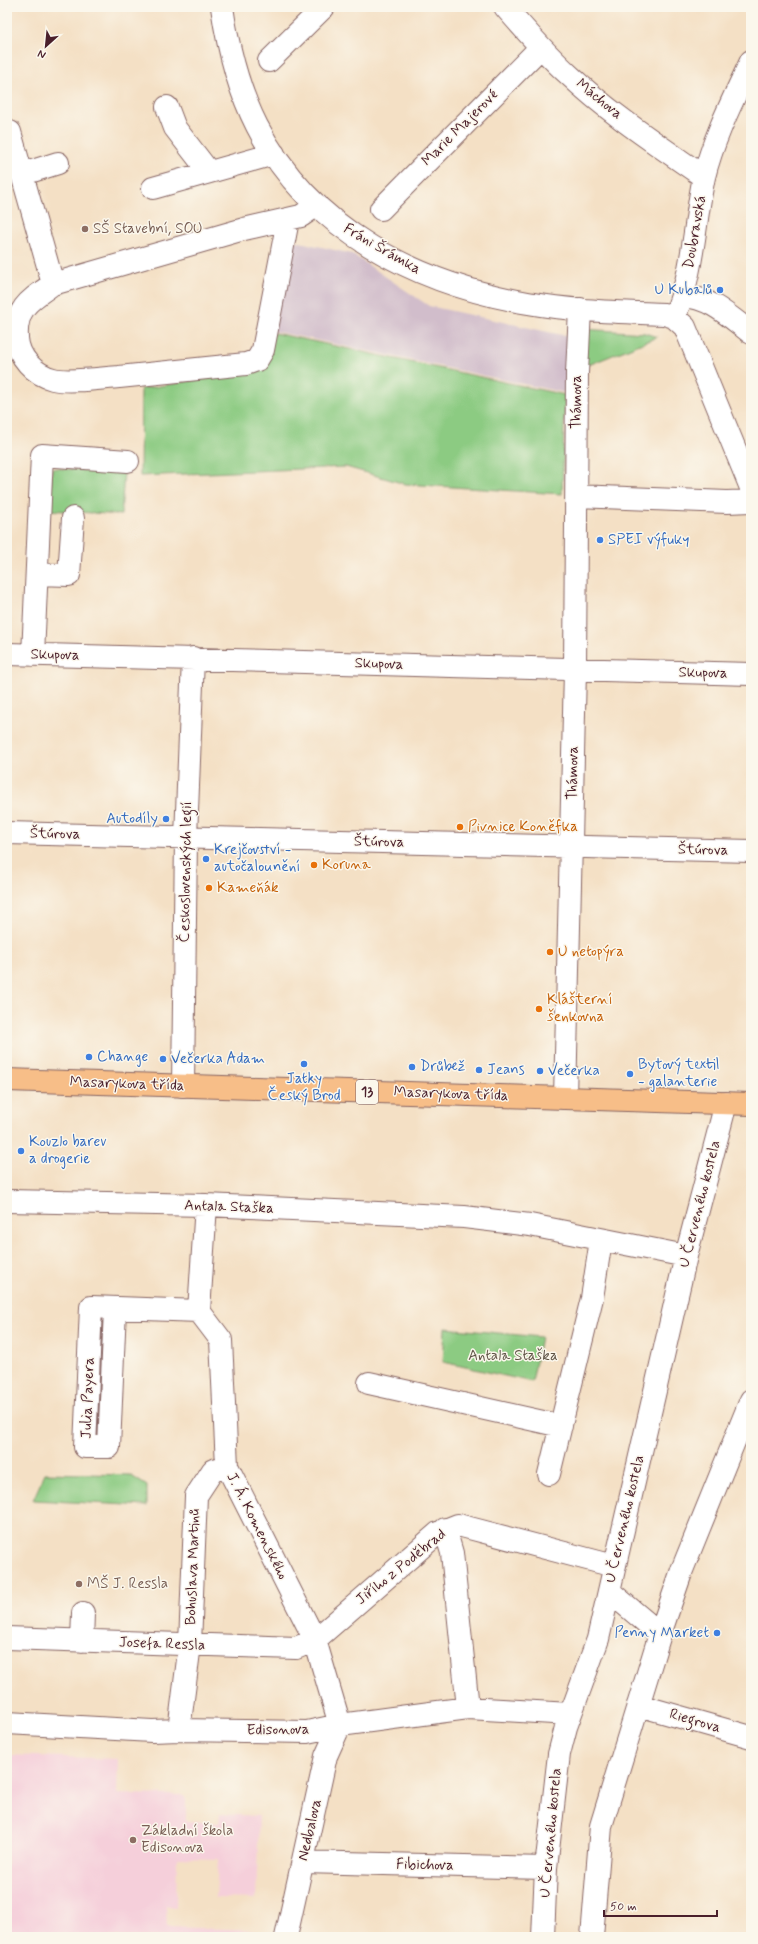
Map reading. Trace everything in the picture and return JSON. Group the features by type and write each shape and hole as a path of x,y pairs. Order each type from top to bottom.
{"main road":[{"name":"Masarykova třída","path":"7,1080 751,1104"}],"street":[{"name":"Fráni Šrámka","path":"222,7 226,37 244,96 257,125 274,154 297,185 330,218 366,243 404,265 434,279 466,289 529,304 664,314 674,317"},
{"path":"269,61 324,7"},
{"name":"Máchova","path":"505,7 540,48 569,75 634,128 704,177"},
{"name":"Marie Majerové","path":"381,209 540,48"},
{"name":"Doubravská","path":"674,317 684,296 704,177 712,151 728,111 751,61"},
{"path":"168,107 175,128 209,172"},
{"path":"10,132 53,284"},
{"path":"154,188 274,154"},
{"path":"23,174 58,164"},
{"path":"288,220 263,350 257,360 246,364 86,380 53,379 35,370 25,361 18,343 16,327 20,312 30,300 53,284 244,229 288,220 301,216 317,205"},
{"path":"684,296 695,296 712,304 751,333"},
{"name":"Thámova","path":"565,1098 572,847 577,496 577,373 580,308"},
{"path":"674,317 685,327 751,488"},
{"path":"33,655 42,455 128,461"},
{"path":"577,496 727,502 751,501"},
{"path":"37,574 69,575 73,518"},
{"name":"Skupova","path":"7,654 751,674"},
{"name":"Československých legií","path":"182,1086 186,837 193,658"},
{"name":"Štúrova","path":"7,833 751,851"},
{"name":"U Červeného kostela","path":"543,1937 546,1868 559,1754 570,1714 593,1656 686,1256 726,1103"},
{"name":"Antala Staška","path":"7,1200 206,1205 464,1217 530,1226 686,1256"},
{"path":"199,1311 206,1205"},
{"path":"549,1474 592,1298 601,1240"},
{"name":"Julia Payera","path":"115,1309 109,1447 86,1447 91,1307 199,1311"},
{"name":"J. Á. Komenského","path":"199,1311 221,1340 227,1466 314,1640 340,1725"},
{"path":"369,1383 561,1426"},
{"path":"592,1937 601,1826 660,1634 682,1570 751,1400"},
{"name":"Bohuslava Martinů","path":"179,1730 190,1644 196,1496 214,1470 227,1466"},
{"name":"Jiřího z Poděbrad","path":"314,1640 420,1547 445,1529 454,1526 462,1526 614,1566"},
{"path":"445,1529 452,1554 463,1674 468,1708"},
{"path":"609,1592 660,1634"},
{"path":"82,1641 83,1613"},
{"name":"Josefa Ressla","path":"7,1638 296,1648 314,1640"},
{"name":"Riegrova","path":"638,1705 751,1737"},
{"name":"Edisonova","path":"7,1723 152,1732 179,1730 307,1732 340,1725 468,1708 570,1714"},
{"name":"Nedbalova","path":"286,1937 326,1756 340,1725"},
{"name":"Fibichova","path":"303,1862 546,1868"}],"shaded area":[{"path":"291,240 352,254 429,306 571,337 566,393 273,331"},
{"name":"Základní škola Edisonova","path":"7,1755 118,1759 117,1794 182,1795 186,1797 186,1821 219,1823 220,1814 259,1816 256,1899 216,1898 218,1859 177,1858 176,1907 166,1906 167,1927 255,1930 255,1937 7,1937"}],"green space":[{"path":"582,329 645,333 657,337 586,366"},
{"path":"274,333 565,395 562,494 405,484 346,467 140,476 141,389 246,372"},
{"path":"52,468 124,473 121,515 49,510"},
{"name":"Antala Staška","path":"445,1328 541,1337 532,1382 443,1362"},
{"path":"45,1473 130,1475 147,1486 147,1506 33,1500"}],"place":[{"name":"SŠ Stavební, SOU","path":"85,229"},
{"name":"U Kubalů","path":"720,290"},
{"name":"SPEI výfuky","path":"600,540"},
{"name":"Autodíly","path":"166,819"},
{"name":"Pivnice Koněfka","path":"460,827"},
{"name":"Krejčovství - autočalounění","path":"206,859"},
{"name":"Koruna","path":"314,865"},
{"name":"Kameňák","path":"209,888"},
{"name":"U netopýra","path":"550,952"},
{"name":"Klášterní šenkovna","path":"539,1009"},
{"name":"Change","path":"89,1057"},
{"name":"Večerka Adam","path":"163,1059"},
{"name":"Jatky Český Brod","path":"304,1064"},
{"name":"Drůbež","path":"412,1067"},
{"name":"Jeans","path":"479,1070"},
{"name":"Večerka","path":"540,1071"},
{"name":"Bytový textil - galanterie","path":"630,1074"},
{"name":"Kouzlo barev a drogerie","path":"21,1151"},
{"name":"MŠ J. Ressla","path":"79,1584"},
{"name":"Penny Market","path":"717,1633"},
{"name":"Základní škola Edisonova","path":"133,1840"}]}
